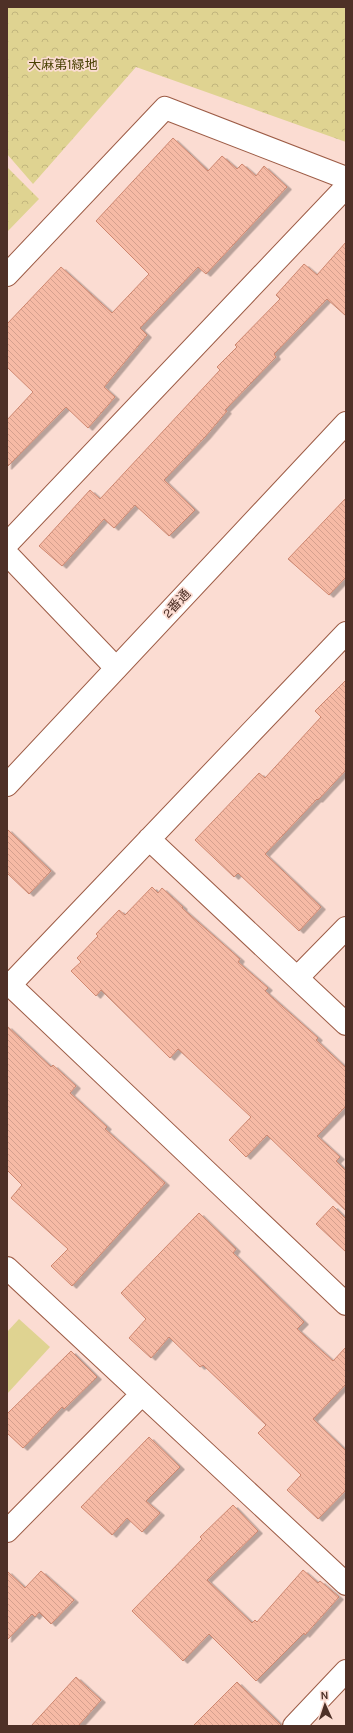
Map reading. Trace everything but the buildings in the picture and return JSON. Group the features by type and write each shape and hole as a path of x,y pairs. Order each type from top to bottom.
{"street":[{"path":"7,275 165,108 346,178"},
{"path":"7,544 346,187"},
{"name":"2番通","path":"7,785 346,423"},
{"path":"7,554 116,668"},
{"path":"346,633 8,984 346,1304"},
{"path":"149,839 346,1024"},
{"path":"297,978 346,928"},
{"path":"7,1268 346,1584"},
{"path":"7,1531 142,1394"},
{"path":"294,1726 346,1671"}],"green space":[{"name":"大麻第1緑地","path":"7,7 346,7 346,142 136,67 33,184 7,154"},
{"path":"7,167 39,199 7,232"},
{"path":"19,1319 50,1347 7,1394 7,1332"}]}
